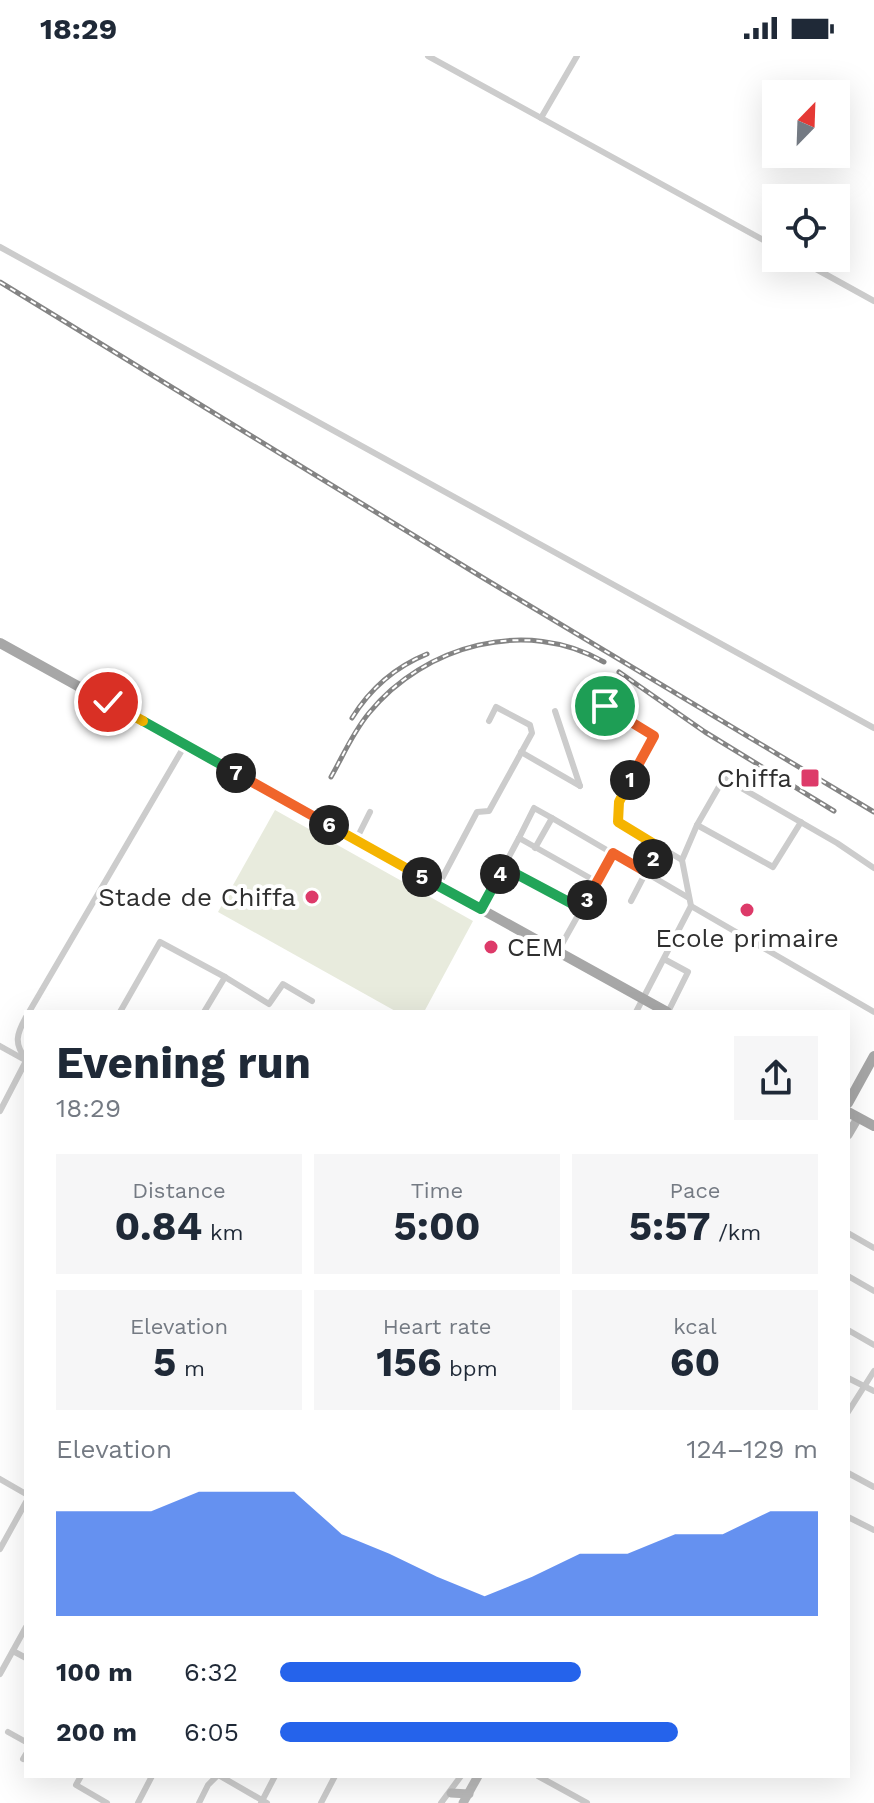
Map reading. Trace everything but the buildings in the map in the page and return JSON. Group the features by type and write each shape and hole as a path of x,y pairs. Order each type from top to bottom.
{"main road":[{"path":"0,643 663,1010"},
{"path":"850,1099 874,1056"},
{"path":"853,1115 874,1126"},
{"path":"451,1793 466,1799 477,1778"}],"street":[{"path":"428,56 762,239"},
{"path":"541,118 577,56"},
{"path":"0,247 874,728"},
{"path":"821,272 874,301"},
{"path":"605,706 654,736 619,802 618,822 682,860"},
{"path":"438,886 477,812 489,811 532,733 530,725 496,707 489,721"},
{"path":"521,752 580,786 555,711"},
{"path":"31,1010 185,745"},
{"path":"637,1010 691,906 682,860 697,825 724,778 874,868"},
{"path":"481,909 534,808 689,898"},
{"path":"356,840 370,812"},
{"path":"535,848 552,818"},
{"path":"697,825 773,867 801,822"},
{"path":"519,838 597,882"},
{"path":"631,901 659,847"},
{"path":"558,952 613,853"},
{"path":"503,867 582,909"},
{"path":"691,906 874,1012"},
{"path":"121,1010 160,942 269,1004 283,984 312,1001"},
{"path":"664,959 688,972 668,1010"},
{"path":"205,1010 225,977"},
{"path":"24,1021 17,1032 16,1046 24,1058"},
{"path":"0,1046 24,1060"},
{"path":"0,1111 24,1065"},
{"path":"850,1234 874,1248"},
{"path":"850,1277 874,1291"},
{"path":"850,1331 874,1345"},
{"path":"850,1409 874,1371"},
{"path":"850,1379 874,1391"},
{"path":"850,1474 874,1487"},
{"path":"0,1479 24,1493"},
{"path":"0,1549 24,1506"},
{"path":"850,1518 874,1530"},
{"path":"0,1674 24,1631"},
{"path":"13,1651 24,1657"},
{"path":"8,1732 24,1741"},
{"path":"80,1778 76,1785 107,1803"},
{"path":"138,1803 151,1778"},
{"path":"199,1803 208,1785 216,1778"},
{"path":"221,1778 263,1802 274,1778"},
{"path":"321,1803 334,1778"},
{"path":"441,1803 460,1778"},
{"path":"542,1778 587,1803"}],"shaded area":[{"name":"Stade de Chiffa","path":"275,810 473,921 425,1010 393,1010 218,912"}],"railway":[{"path":"0,282 485,579 874,812"},
{"path":"331,777 369,713 392,689 418,670 447,655 478,645 510,640 543,641 574,648 604,662"},
{"path":"352,718 384,680 404,665 427,654"},
{"path":"619,672 705,732 834,811"}],"place":[{"name":"Chiffa","path":"810,778"},
{"name":"Stade de Chiffa","path":"312,897"},
{"name":"Ecole primaire","path":"747,910"},
{"name":"CEM","path":"491,947"}],"route":[{"path":"108,702 481,909 503,867 582,909 613,853 646,872 659,847 618,822 619,802 654,736 605,706"}]}
